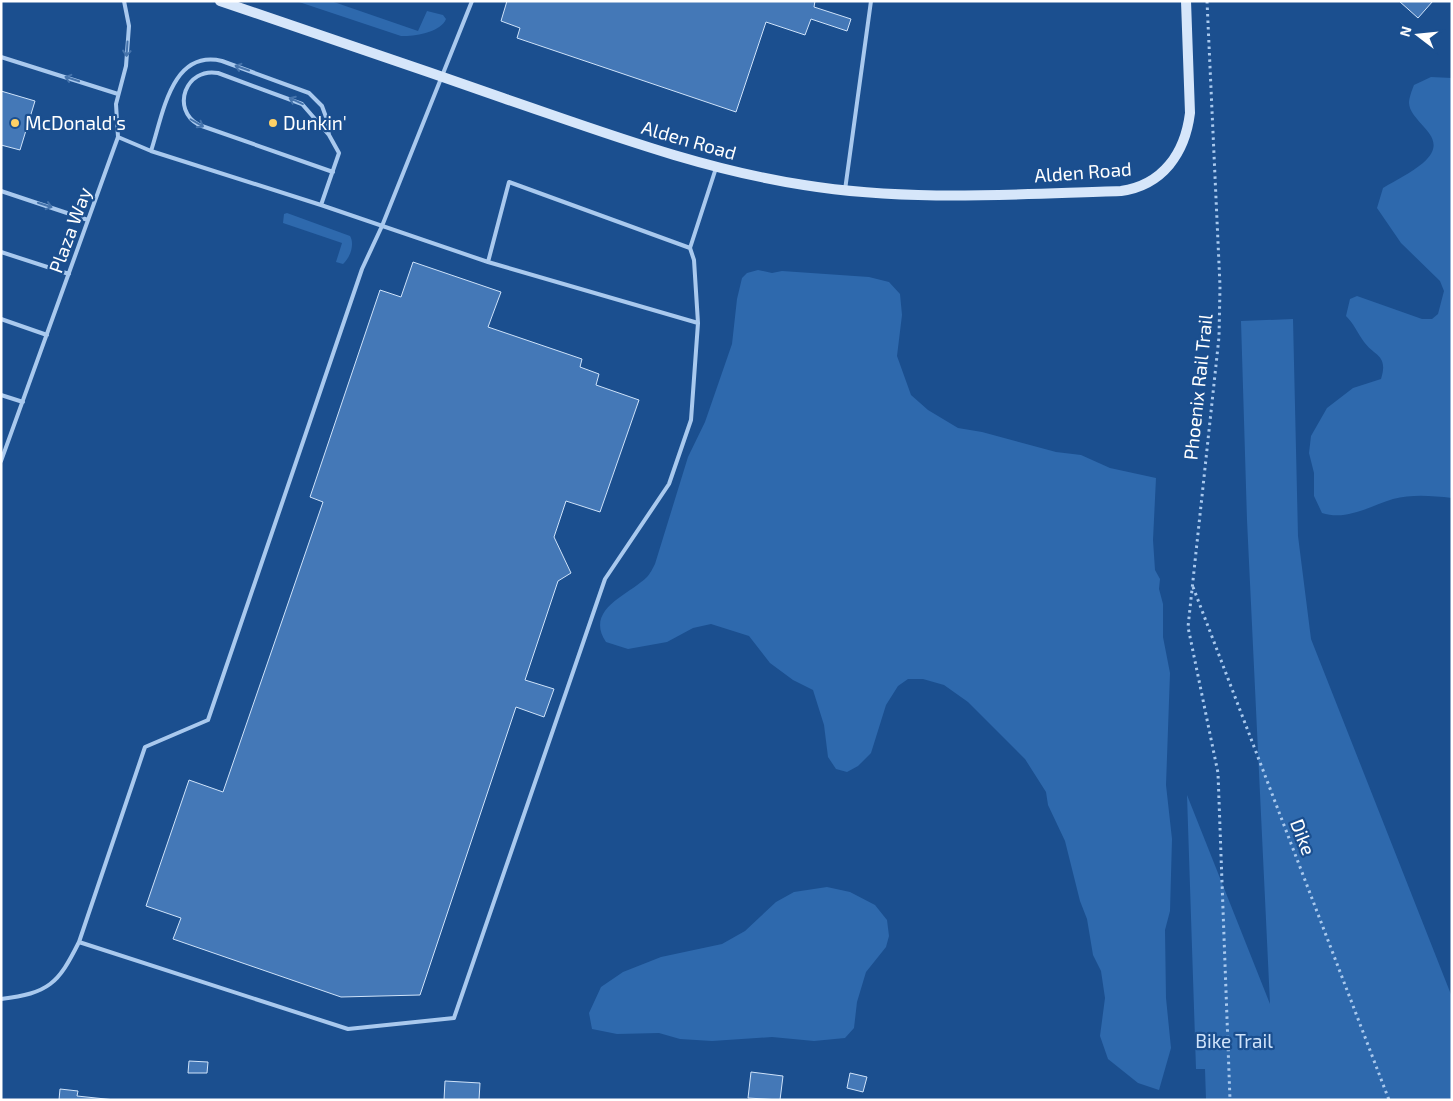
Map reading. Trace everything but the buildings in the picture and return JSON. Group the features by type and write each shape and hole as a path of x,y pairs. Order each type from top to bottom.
{"street":[{"name":"Alden Road","path":"220,1 639,145 716,168 803,185 845,190 949,195 1121,191 1153,181 1164,171 1179,152 1189,121 1186,1"}],"lane":[{"name":"Plaza Way","path":"1,461 118,137 116,104 126,66 128,26 124,1"},
{"path":"1,999 23,996 46,988 64,972 79,942 145,747 208,720 362,269 382,226 472,1"},
{"path":"845,190 871,1"},
{"path":"1,57 118,94"},
{"path":"151,151 171,89 178,75 192,63 204,60 222,61 304,90 318,101 326,117 329,135"},
{"path":"321,205 333,172 339,153 329,135 316,122 310,110 302,104 218,73 199,75 189,84 183,95 185,112 199,125 333,172"},
{"path":"118,137 151,151 321,205 488,262 698,323"},
{"path":"79,942 348,1029 454,1018 605,578 669,484 691,420 698,323 694,260 690,248 716,168"},
{"path":"488,262 509,182 690,248"},
{"path":"1,191 88,220"},
{"path":"1,252 69,274"},
{"path":"1,319 47,335"},
{"path":"1,395 23,402"}],"path":[{"name":"Phoenix Rail Trail","path":"1207,1 1220,286 1219,328 1188,627 1218,772 1230,1100"},
{"name":"Dike","path":"1192,584 1389,1100"}],"green space":[{"path":"296,1 331,1 418,31 427,11 443,15 446,19 443,24 433,30 413,36 401,36"},
{"path":"1431,77 1452,78 1452,498 1408,496 1393,499 1349,514 1331,515 1322,513 1314,496 1314,473 1309,453 1311,436 1327,408 1353,388 1381,379 1383,371 1383,364 1379,356 1366,345 1346,316 1350,299 1357,296 1422,319 1432,319 1438,314 1444,291 1440,281 1401,243 1377,208 1383,188 1418,167 1431,154 1434,146 1432,138 1411,111 1409,103 1414,85"},
{"path":"287,213 350,236 352,247 346,261 343,264 336,262 342,243 283,223 284,214"},
{"path":"758,270 772,273 782,271 869,277 889,282 900,294 902,315 897,356 911,395 928,410 958,428 982,432 1056,452 1081,455 1110,468 1156,478 1153,540 1155,570 1160,579 1159,589 1163,604 1163,637 1170,673 1166,785 1172,839 1170,911 1165,930 1166,998 1171,1048 1159,1090 1138,1083 1108,1059 1100,1036 1105,998 1101,971 1093,955 1087,919 1080,901 1065,841 1048,805 1046,792 1025,759 968,702 944,685 923,679 908,679 898,686 886,705 871,753 858,766 847,772 836,769 828,757 824,725 813,690 793,680 770,663 749,636 711,624 693,628 667,642 628,649 606,642 601,630 601,620 605,612 620,597 647,577 655,564 688,457 705,422 732,344 737,299 742,278 747,273"},
{"name":"Bike Trail","path":"1293,319 1298,536 1311,639 1452,997 1452,1100 1206,1100 1205,1069 1196,1069 1187,795 1270,1004 1247,520 1241,321"},
{"path":"827,887 850,892 875,905 887,920 889,936 886,947 866,972 857,1002 854,1028 845,1038 814,1041 772,1037 712,1041 680,1039 659,1033 617,1034 592,1029 589,1013 601,987 623,972 661,957 722,944 745,931 776,902 794,892"}],"place":[{"name":"McDonald's","path":"15,123"},
{"name":"Dunkin'","path":"273,123"}]}
